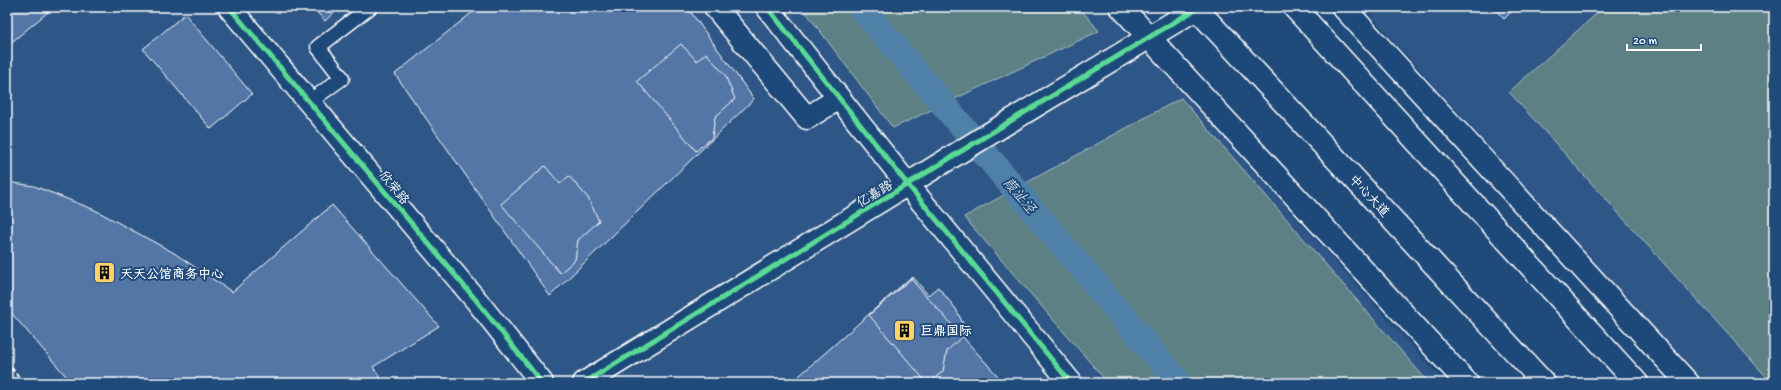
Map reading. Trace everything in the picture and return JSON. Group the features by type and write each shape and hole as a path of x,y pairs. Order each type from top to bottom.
{"main road":[{"name":"欣荣路","path":"229,7 476,300 542,383"},
{"path":"715,7 807,118 839,98"},
{"path":"767,7 908,185 1071,383"},
{"path":"1122,7 1467,383"},
{"path":"1294,7 1637,383"},
{"path":"1343,7 1688,383"},
{"name":"亿嘉路","path":"584,383 1196,8"},
{"name":"中心大道","path":"1196,8 1544,383"}],"lane":[{"path":"309,102 342,78 318,48 370,7"}],"path":[{"path":"7,363 24,383"}],"shaded area":[{"path":"7,7 1106,7 1445,383 7,383"},
{"path":"1363,7 1774,7 1774,383 1703,383"}],"green space":[{"path":"802,7 1079,7 1099,31 893,128"},
{"path":"1604,7 1774,7 1774,383 1772,383 1509,92"},
{"path":"1181,98 1429,383 1108,383 964,217"}],"building":[{"path":"7,7 54,7 7,46"},
{"path":"312,7 340,7 325,21"},
{"path":"479,7 687,7 754,99 550,296 395,74"},
{"path":"1493,7 1516,7 1504,19"},
{"path":"185,14 252,94 211,129 143,49"},
{"path":"681,44 697,61 706,53 725,75 735,99 715,117 712,138 696,151 637,81"},
{"path":"545,166 560,184 569,176 588,198 599,221 578,240 575,260 560,273 501,204"},
{"name":"天天公馆商务中心","path":"7,182 34,186 95,210 174,253 232,292 332,205 439,326 373,367 384,383 72,383 7,308"},
{"path":"913,277 928,295 938,287 956,309 967,332 947,351 943,371 929,383 927,383 869,315"},
{"name":"巨鼎国际","path":"910,278 1004,383 791,383"}],"waterway":[{"name":"葭沚泾","path":"861,7 1179,383"}],"cycle path":[{"path":"229,7 476,300 542,383"},
{"path":"767,7 908,185 1071,383"},
{"path":"584,383 1007,123 1196,9"}],"place":[{"name":"天天公馆商务中心","path":"105,273"},
{"name":"巨鼎国际","path":"904,330"}]}
